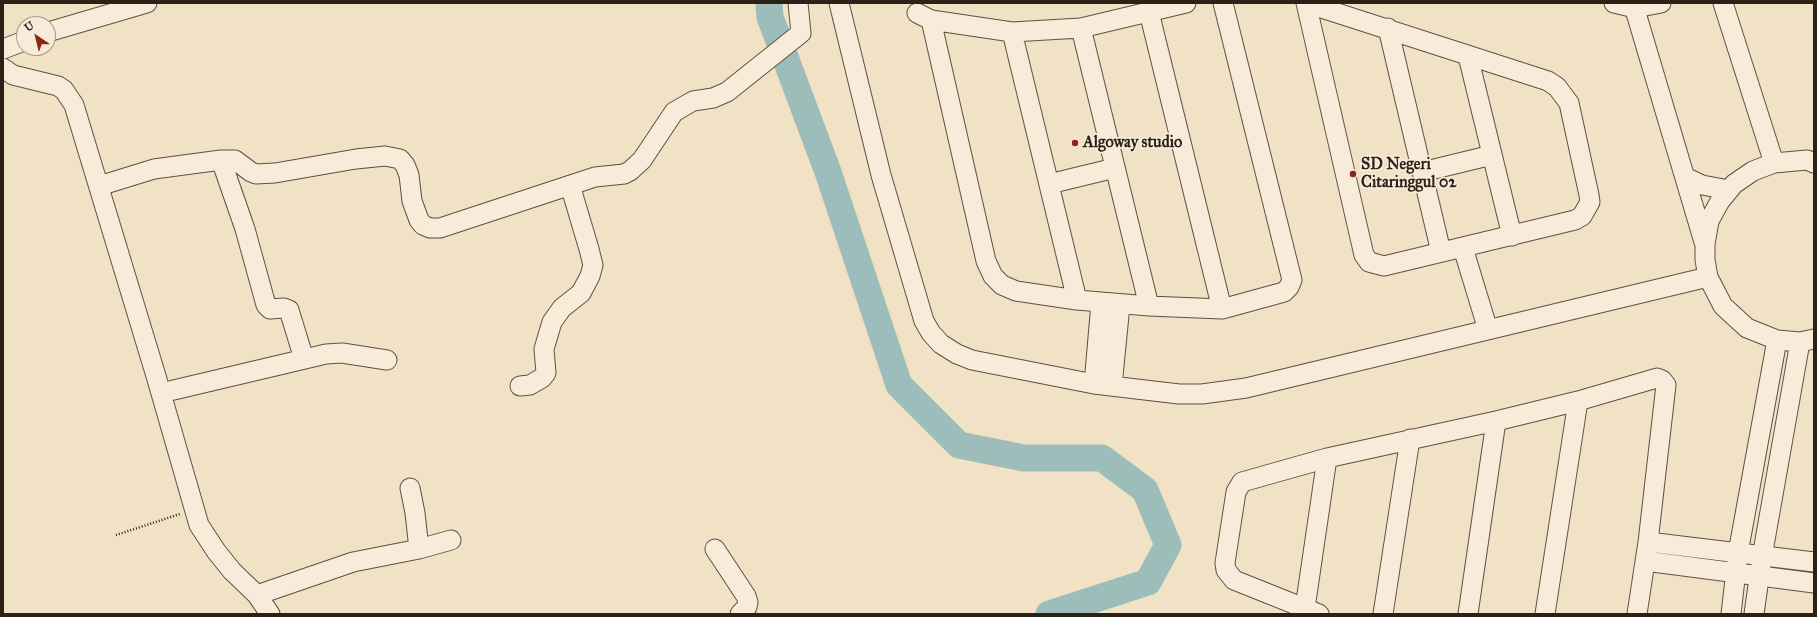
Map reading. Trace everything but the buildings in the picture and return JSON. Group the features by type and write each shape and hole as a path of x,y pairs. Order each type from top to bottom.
{"street":[{"path":"56,30 147,3"},
{"path":"98,186 154,169 221,160 235,160 256,174 275,173 356,158 385,156 400,159 405,164 409,175 412,201 418,220 423,225 430,228 440,228 602,175 624,174 630,171 642,160 674,112 693,102 713,98 727,92 800,33 798,3"},
{"path":"839,3 881,175 924,321 931,333 942,344 957,354 972,360 1103,385 1178,394 1222,392 1246,388 1708,277"},
{"path":"1186,3 1081,28 1012,32 924,16 986,261 993,276 1002,285 1016,291 1101,303 1222,309 1284,292 1289,287 1292,280 1223,3"},
{"path":"1306,3 1388,28 1468,56 1548,81 1557,87 1569,103 1590,195 1590,202 1587,210 1582,216 1575,220 1463,248 1384,266 1369,262 1364,255 1306,3"},
{"path":"1614,3 1634,5 1661,3"},
{"path":"1723,3 1774,163"},
{"path":"1634,5 1705,244"},
{"path":"1149,12 1222,309"},
{"path":"1081,28 1149,306"},
{"path":"1388,28 1442,252"},
{"path":"1012,32 1077,300"},
{"path":"3,49 16,44"},
{"path":"1468,56 1512,236"},
{"path":"6,75 58,86 68,95 74,105 199,524 211,545 232,571 257,595 270,614"},
{"path":"1422,172 1492,155"},
{"path":"221,160 245,229 266,305 270,309 284,308 288,310 304,359"},
{"path":"1754,614 1762,557 1807,340 1777,340 1747,328 1732,315 1723,306 1708,277 1705,260 1705,244 1710,221 1720,201 1734,184 1753,171 1774,163 1807,160 1814,163"},
{"path":"1049,184 1115,168"},
{"path":"1685,177 1702,185 1729,190"},
{"path":"520,386 530,385 537,382 546,373 544,349 552,322 562,308 581,293 590,276 592,265 590,249 570,186"},
{"path":"1463,248 1488,330"},
{"path":"1101,303 1103,385"},
{"path":"1103,385 1120,305"},
{"path":"1731,614 1738,553 1777,340"},
{"path":"161,393 304,359 342,352 387,360"},
{"path":"1327,458 1312,611 1234,580 1226,570 1225,563 1236,492 1238,486 1247,480 1327,458 1410,439 1496,422 1578,401 1652,378 1662,380 1666,386 1648,542 1637,614"},
{"path":"1545,614 1578,401"},
{"path":"1468,614 1496,422"},
{"path":"1383,614 1410,439"},
{"path":"410,488 415,513 419,549"},
{"path":"257,595 353,562 419,549 452,540"},
{"path":"1648,542 1762,557 1814,562"},
{"path":"715,549 746,596 748,602 747,607 740,614"},
{"path":"1645,561 1735,574 1814,582"}],"path":[{"path":"116,535 194,510"}],"waterway":[{"path":"769,3 770,17 828,172 899,385 959,445 1024,458 1102,458 1145,490 1168,545 1148,582 1049,614"}],"place":[{"name":"Algoway studio","path":"1075,143"},
{"name":"SD Negeri Citaringgul 02","path":"1353,174"}]}
